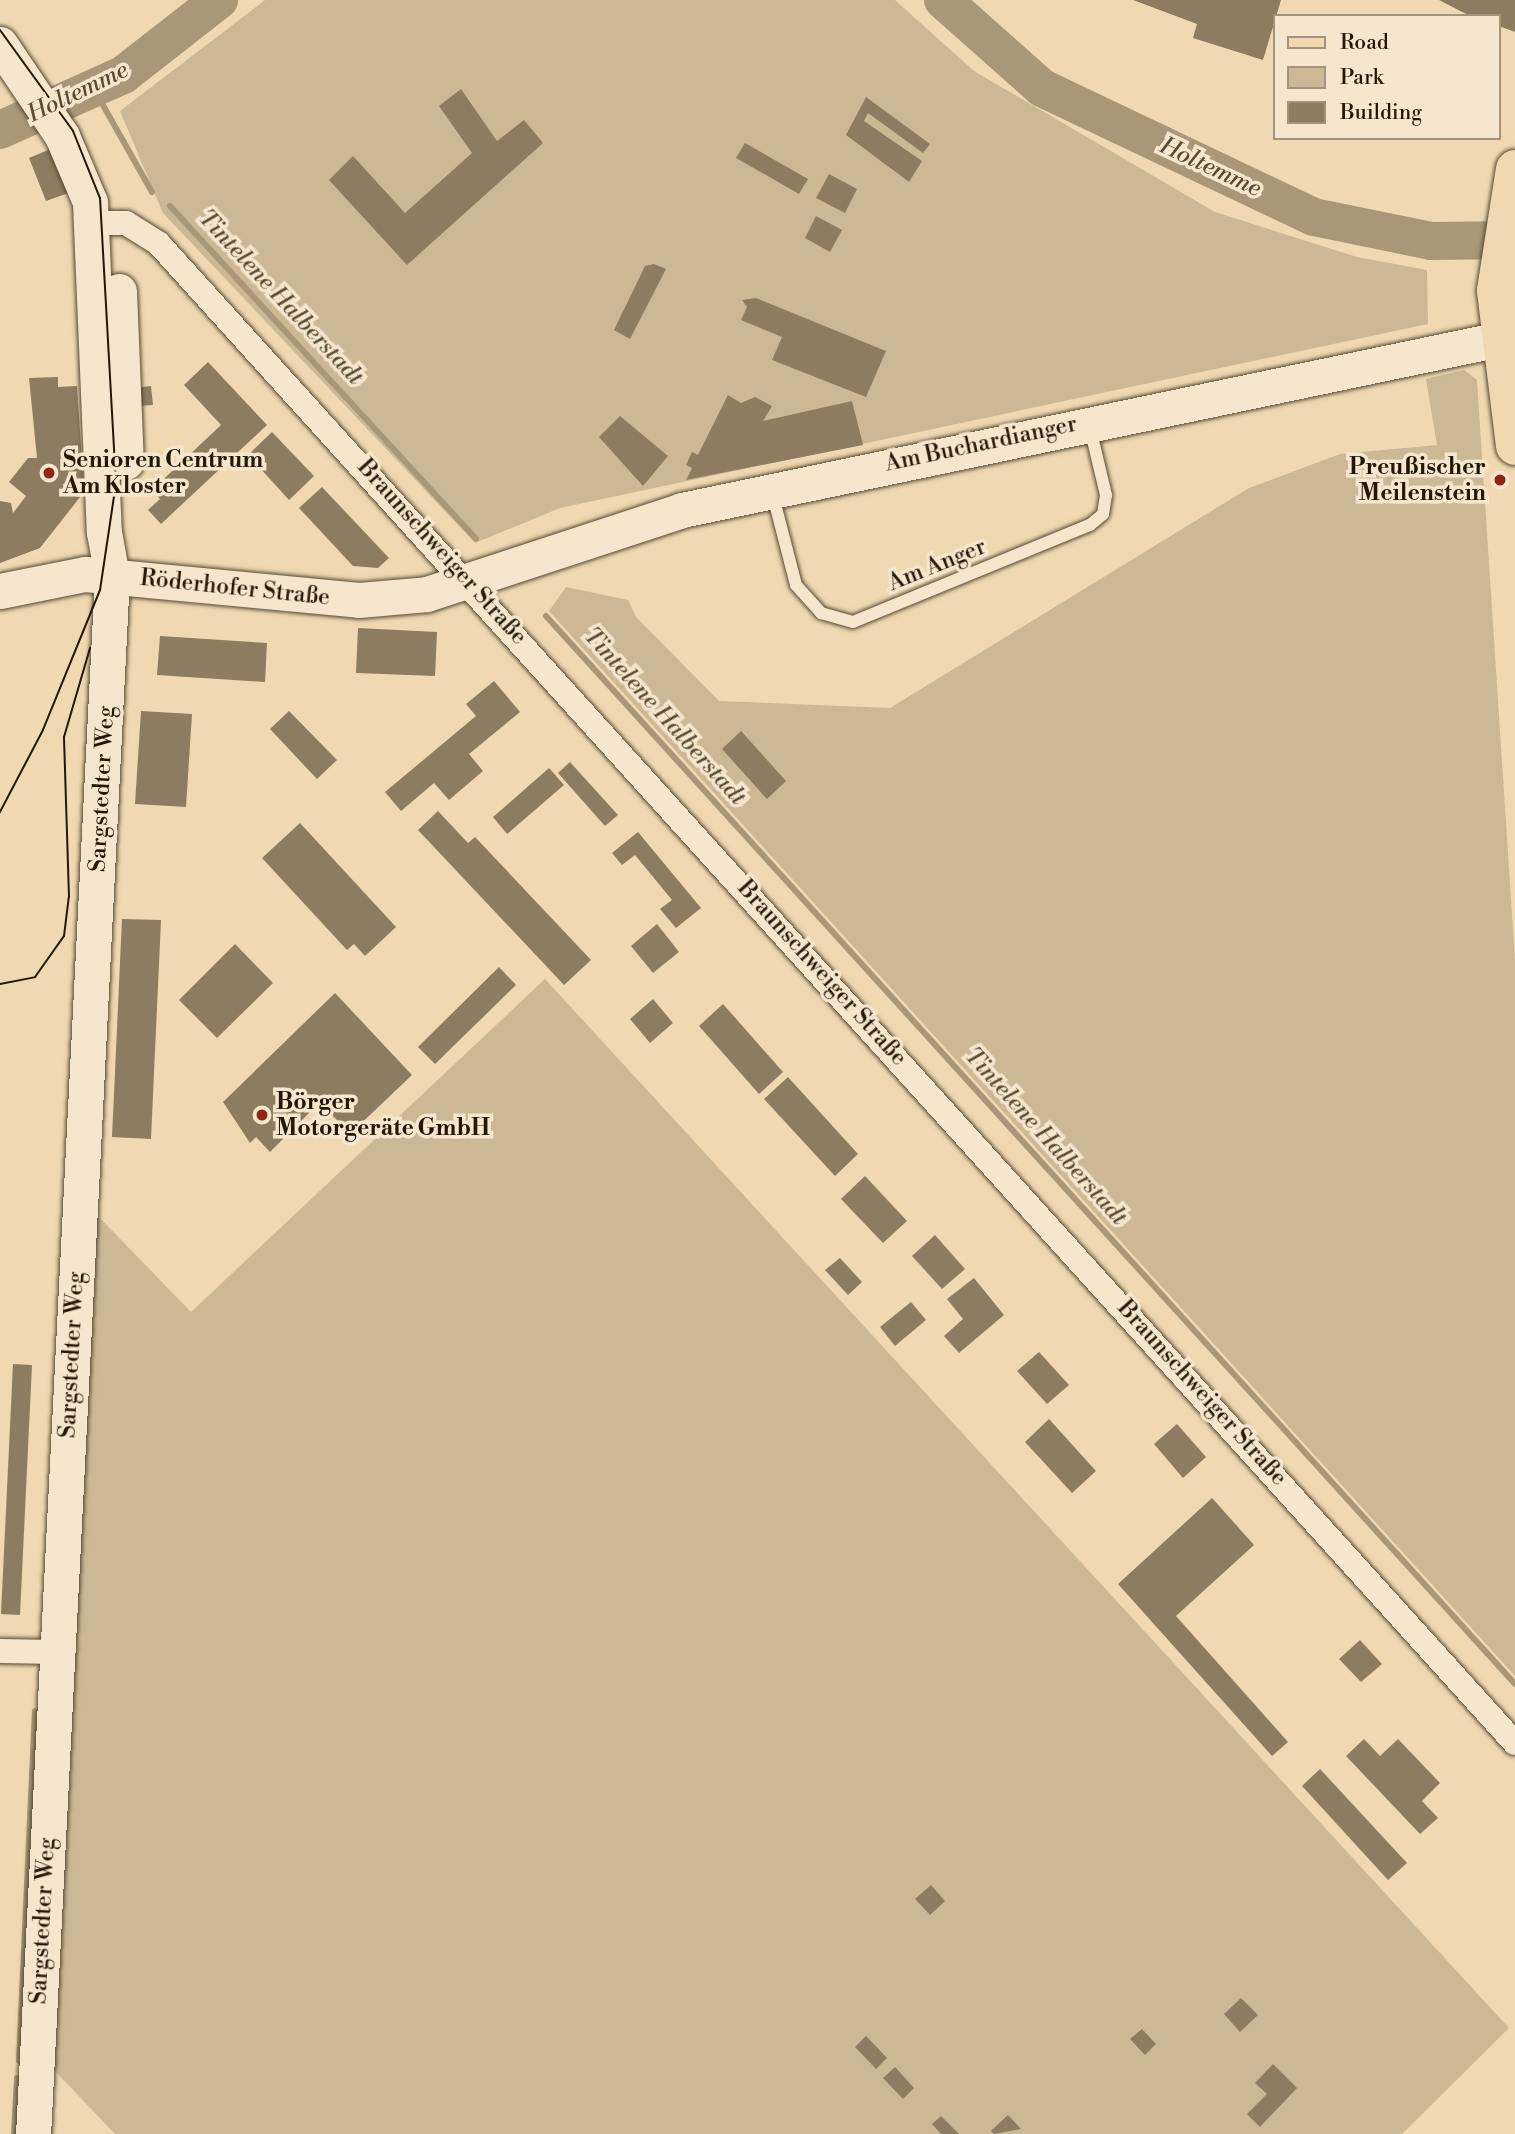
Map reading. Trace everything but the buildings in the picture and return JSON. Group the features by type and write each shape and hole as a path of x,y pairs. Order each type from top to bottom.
{"main road":[{"path":"1510,185 1497,279 1507,338 1515,446"}],"street":[{"path":"0,17 108,183 104,223 127,496 112,576"},
{"path":"0,44 40,78"},
{"name":"Braunschweiger Straße","path":"104,223 143,230 159,244 470,582 1515,1743"},
{"name":"Am Buchardianger","path":"470,582 624,527 771,489 1087,421 1507,338"},
{"name":"Röderhofer Straße","path":"0,591 50,577 112,576 378,601 470,582"},
{"name":"Sargstedter Weg","path":"33,2134 112,576"},
{"path":"0,1651 57,1652"}],"lane":[{"name":"Am Anger","path":"771,489 796,585 821,613 853,622 1090,525 1103,514 1106,495 1087,421"}],"green space":[{"path":"265,0 895,0 974,71 1215,212 1357,257 1427,270 1428,324 560,508 475,543 163,213 120,111"},
{"path":"1464,370 1477,380 1515,960 1515,1676 549,611 566,587 628,600 636,617 719,701 890,708 1249,488 1340,454 1437,445 1426,379"},
{"path":"545,979 1509,2028 1402,2134 115,2134 54,2070 96,1214 191,1312"}],"waterway":[{"name":"Holtemme","path":"0,130 123,75 219,0"},
{"name":"Holtemme","path":"943,0 1042,88 1314,217 1431,241 1515,240"},
{"name":"Tintelene Halberstadt","path":"95,91 152,192"},
{"name":"Tintelene Halberstadt","path":"170,206 476,539"},
{"name":"Tintelene Halberstadt","path":"546,616 1515,1684"},
{"path":"19,2061 35,1711"},
{"path":"14,2134 17,2078"}],"tram line":[{"path":"0,30 73,131 100,198 116,483 100,590 43,730 0,812"},
{"path":"0,984 35,977 64,936 69,897 64,737 90,648"}],"place":[{"name":"Senioren Centrum Am Kloster","path":"49,473"},
{"name":"Preußischer Meilenstein","path":"1500,480"},
{"name":"Börger Motorgeräte GmbH","path":"262,1115"}]}
